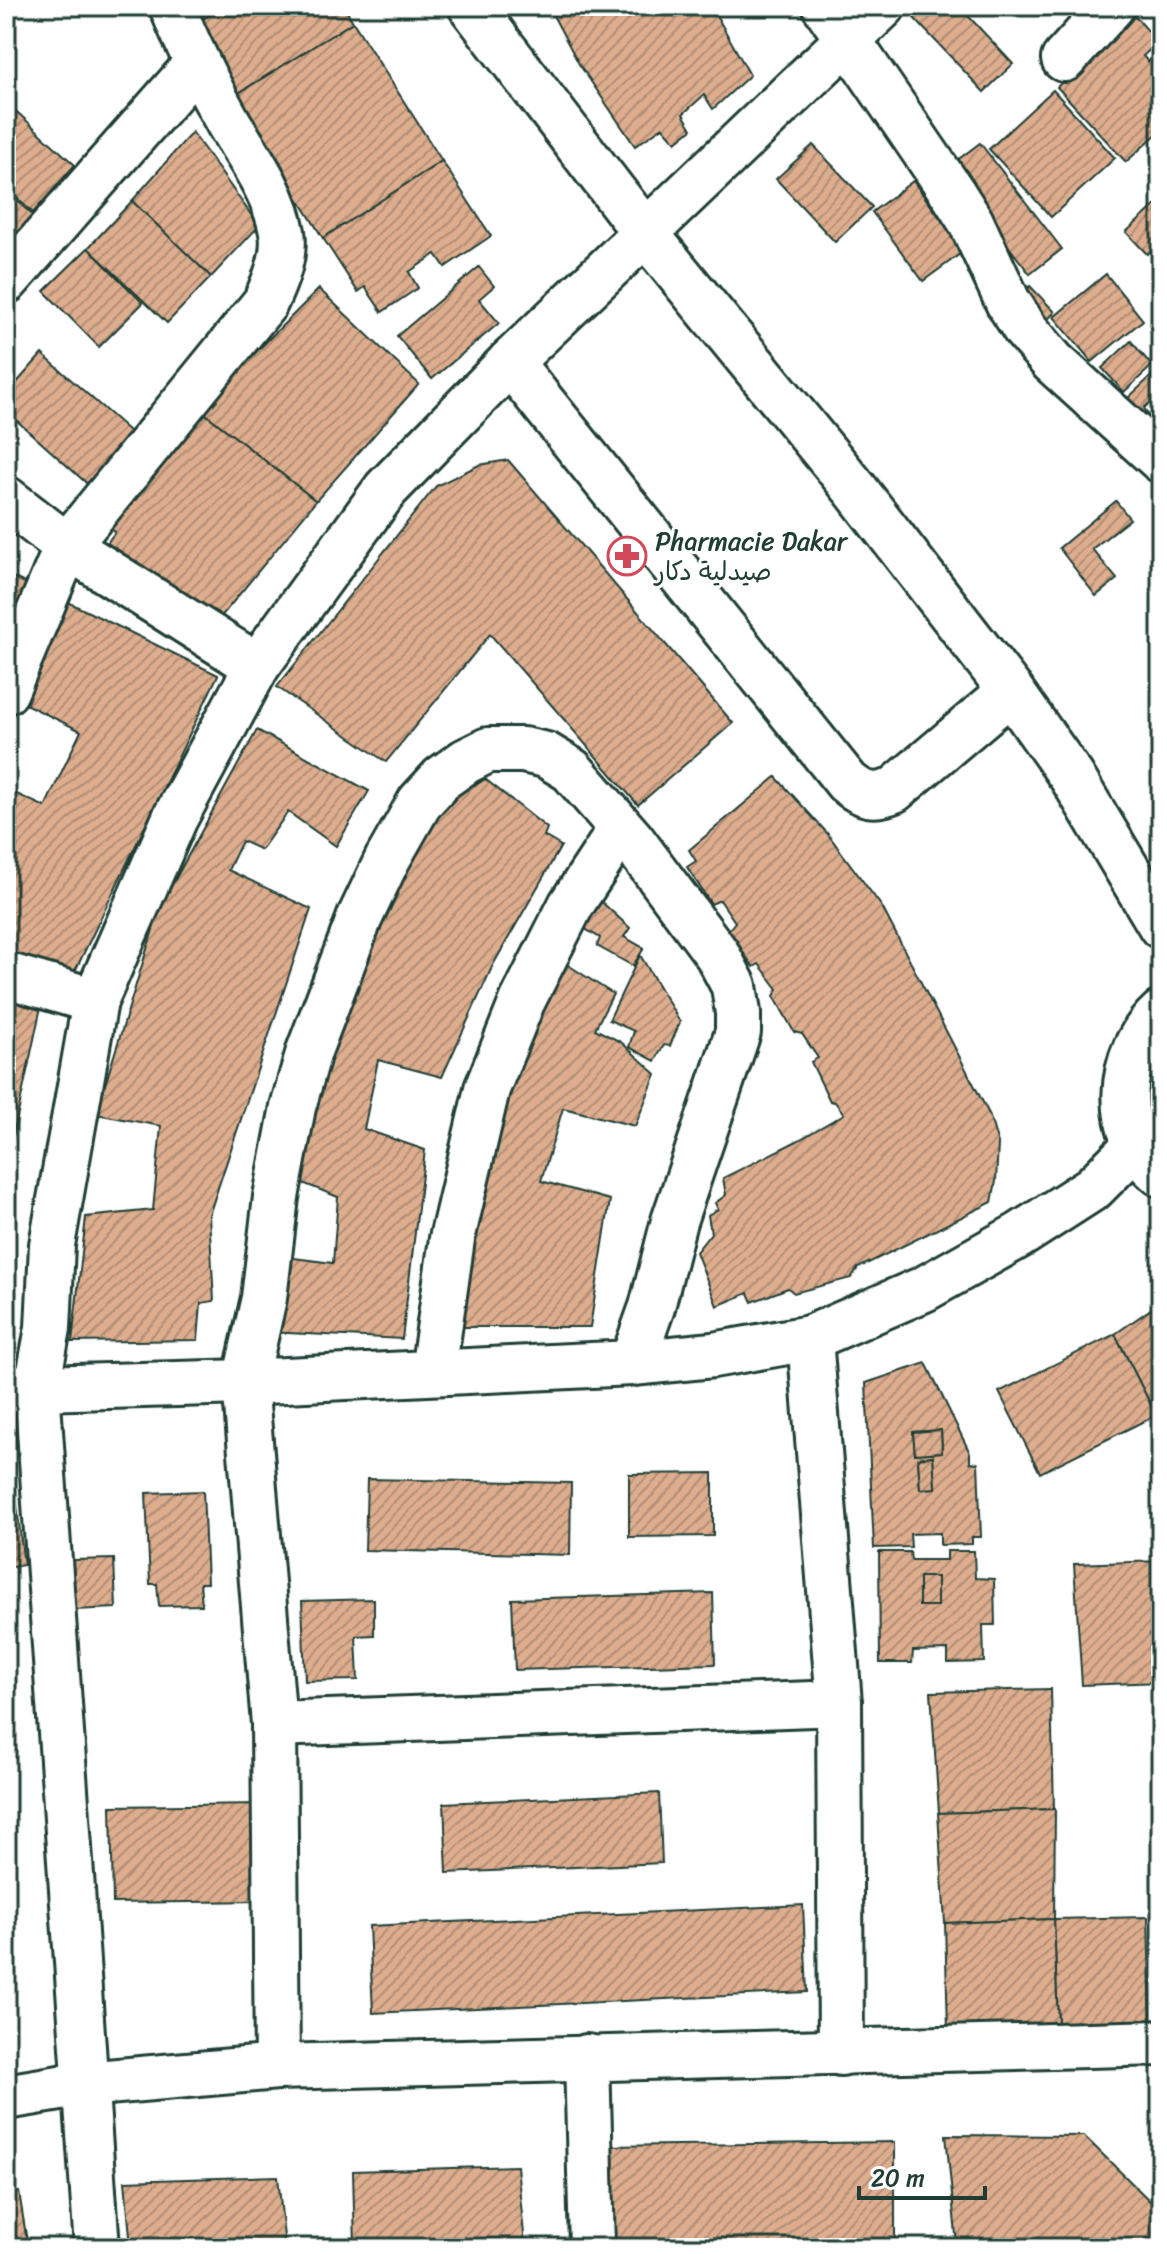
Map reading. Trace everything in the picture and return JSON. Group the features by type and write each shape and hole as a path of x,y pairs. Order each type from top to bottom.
{"street":[{"path":"6,691 67,546 265,303 275,281 283,234 272,198 196,65 172,6"},
{"path":"471,6 646,234 855,489 1011,691 1072,777 1161,926"},
{"path":"97,2248 22,1389 48,1328 52,1245 95,1001 175,818 257,666 386,489 510,362 646,234 836,23 883,6"},
{"path":"1064,59 1112,6"},
{"path":"836,23 971,222 1008,302 1025,329 1053,362 1161,460"},
{"path":"6,281 196,65"},
{"path":"510,362 847,782 857,790 877,796 894,790 1011,691"},
{"path":"6,499 67,546 257,666"},
{"path":"277,2067 274,1724 245,1382 264,1298 276,1197 293,1107 309,1051 360,917 387,860 420,802 442,778 488,750 523,750 546,755 571,770 621,829 717,954 734,986 738,1032 674,1221 652,1307 632,1363"},
{"path":"433,1372 452,1239 487,1089 522,1002 571,905 621,829"},
{"path":"6,975 95,1001"},
{"path":"22,1389 245,1382 632,1363 713,1355 810,1338 924,1289 1020,1235 1093,1188 1149,1159 1126,1114 1125,1083 1132,1052 1148,1025 1161,1013"},
{"path":"810,1338 839,1703 841,2053"},
{"path":"274,1724 839,1703"},
{"path":"6,2097 84,2084 277,2067 1161,2043"},
{"path":"587,2057 592,2248"}],"building":[{"path":"190,6 226,6 197,22"},
{"path":"226,6 344,6 353,22 234,96 197,22"},
{"path":"548,6 711,6 750,75 713,109 704,95 683,114 692,129 676,142 663,127 635,146 579,64"},
{"path":"928,6 959,6 1013,64 984,92 914,18"},
{"path":"1161,6 1161,27 1150,7"},
{"path":"1134,15 1158,42 1143,56 1148,62 1161,50 1161,130 1126,162 1057,87"},
{"path":"353,22 442,161 323,238 234,96"},
{"path":"1053,90 1115,158 1051,217 989,149"},
{"path":"6,102 75,165 33,213 6,188"},
{"path":"192,132 259,226 211,277 132,201"},
{"path":"980,143 1062,249 1030,274 947,168"},
{"path":"813,145 872,207 835,242 776,179"},
{"path":"442,161 491,236 445,267 436,254 409,272 418,288 382,312 365,287 358,292 323,238"},
{"path":"913,181 964,251 923,281 872,212"},
{"path":"6,191 38,220 6,256"},
{"path":"132,201 211,277 167,323 88,248"},
{"path":"1157,204 1161,208 1161,241 1147,254 1126,232"},
{"path":"88,248 143,303 99,347 44,291"},
{"path":"479,267 494,286 479,299 499,323 432,379 397,336"},
{"path":"1106,274 1143,320 1092,362 1054,317"},
{"path":"1030,286 1055,312 1041,326 1015,301"},
{"path":"319,289 419,384 316,501 203,412 236,372"},
{"path":"1131,341 1152,366 1124,392 1102,368"},
{"path":"42,354 137,438 92,488 6,411 6,395"},
{"path":"1161,367 1161,402 1158,405 1153,400 1144,408 1148,414 1145,416 1128,398"},
{"path":"203,412 316,501 220,618 102,550 115,532 106,526"},
{"path":"508,460 733,723 638,805 490,634 386,762 277,687 436,486 479,465"},
{"path":"1116,501 1130,519 1092,549 1117,579 1096,596 1059,548"},
{"path":"6,574 27,584 6,629"},
{"path":"68,602 218,675 65,992 6,968 6,789 45,807 81,731 21,702"},
{"path":"257,730 369,791 336,846 288,812 261,850 242,841 228,870 311,909 209,1215 214,1301 201,1303 198,1340 72,1342 86,1217 153,1210 161,1126 96,1114 160,907"},
{"path":"776,777 827,833 882,907 989,1114 998,1144 996,1181 992,1202 858,1268 851,1278 794,1293 788,1288 752,1302 748,1293 717,1306 696,1252 711,1233 708,1215 718,1209 715,1203 726,1195 723,1178 844,1114 835,1102 830,1101 811,1062 818,1058 802,1034 794,1032 774,996 778,989 759,964 754,967 727,932 735,922 720,900 711,904 687,867 696,861 689,850"},
{"path":"474,779 476,785 485,779 547,828 544,836 561,846 493,965 442,1077 378,1060 364,1129 425,1150 402,1339 269,1332 279,1256 333,1263 338,1197 285,1176 373,903 431,802"},
{"path":"595,896 630,928 624,937 644,948 633,966 597,946 600,938 582,927"},
{"path":"640,955 680,1022 670,1046 664,1045 655,1061 629,1047 634,1031 609,1020"},
{"path":"565,963 613,994 595,1029 621,1042 656,1074 635,1126 563,1108 541,1181 610,1200 590,1327 454,1327 505,1095 534,1024"},
{"path":"6,994 42,1002 6,1169"},
{"path":"1161,1302 1161,1413 1156,1415 1115,1334"},
{"path":"1115,1334 1156,1415 1040,1473 999,1392"},
{"path":"926,1363 970,1453 970,1462 978,1463 981,1537 972,1537 972,1544 940,1545 940,1533 910,1534 911,1547 874,1548 866,1383","holes":["941,1430 942,1452 915,1454 913,1432","933,1456 935,1488 920,1489 918,1458"]},
{"path":"941,1430 942,1452 915,1454 913,1432"},
{"path":"6,1439 9,1439 24,1565 6,1568"},
{"path":"933,1456 935,1488 920,1489 918,1458"},
{"path":"713,1473 713,1536 629,1537 629,1474"},
{"path":"367,1479 571,1483 570,1555 365,1550"},
{"path":"203,1491 207,1583 200,1583 202,1605 159,1606 157,1584 150,1584 146,1493"},
{"path":"947,1551 974,1551 975,1578 994,1579 995,1625 983,1625 984,1662 948,1663 948,1650 913,1651 912,1663 880,1663 879,1552 910,1552 911,1560 947,1560","holes":["919,1577 937,1577 937,1606 919,1606"]},
{"path":"114,1559 116,1608 74,1610 73,1560"},
{"path":"1161,1561 1161,1682 1082,1685 1074,1564"},
{"path":"919,1577 937,1577 937,1606 919,1606"},
{"path":"713,1593 715,1664 515,1670 512,1599"},
{"path":"374,1599 374,1635 356,1636 358,1680 305,1681 302,1601"},
{"path":"1051,1689 1054,1809 939,1813 931,1692"},
{"path":"659,1793 662,1863 447,1873 444,1803"},
{"path":"262,1804 264,1901 113,1903 111,1806"},
{"path":"1055,1809 1054,1919 945,1923 938,1813"},
{"path":"803,1905 807,1992 373,2013 369,1926"},
{"path":"1148,1917 1151,2023 1058,2026 1054,1919"},
{"path":"1054,1919 1058,2026 948,2029 945,1923"},
{"path":"946,2135 1084,2136 1161,2212 1161,2248 990,2248 957,2245"},
{"path":"895,2142 895,2242 793,2248 606,2248 605,2146"},
{"path":"517,2166 525,2244 355,2248 353,2171"},
{"path":"278,2176 285,2248 131,2248 125,2181"},
{"path":"19,2192 28,2248 6,2248 6,2194"}],"place":[{"name":"Pharmacie Dakar صيدلية دكار","path":"627,556"}]}
